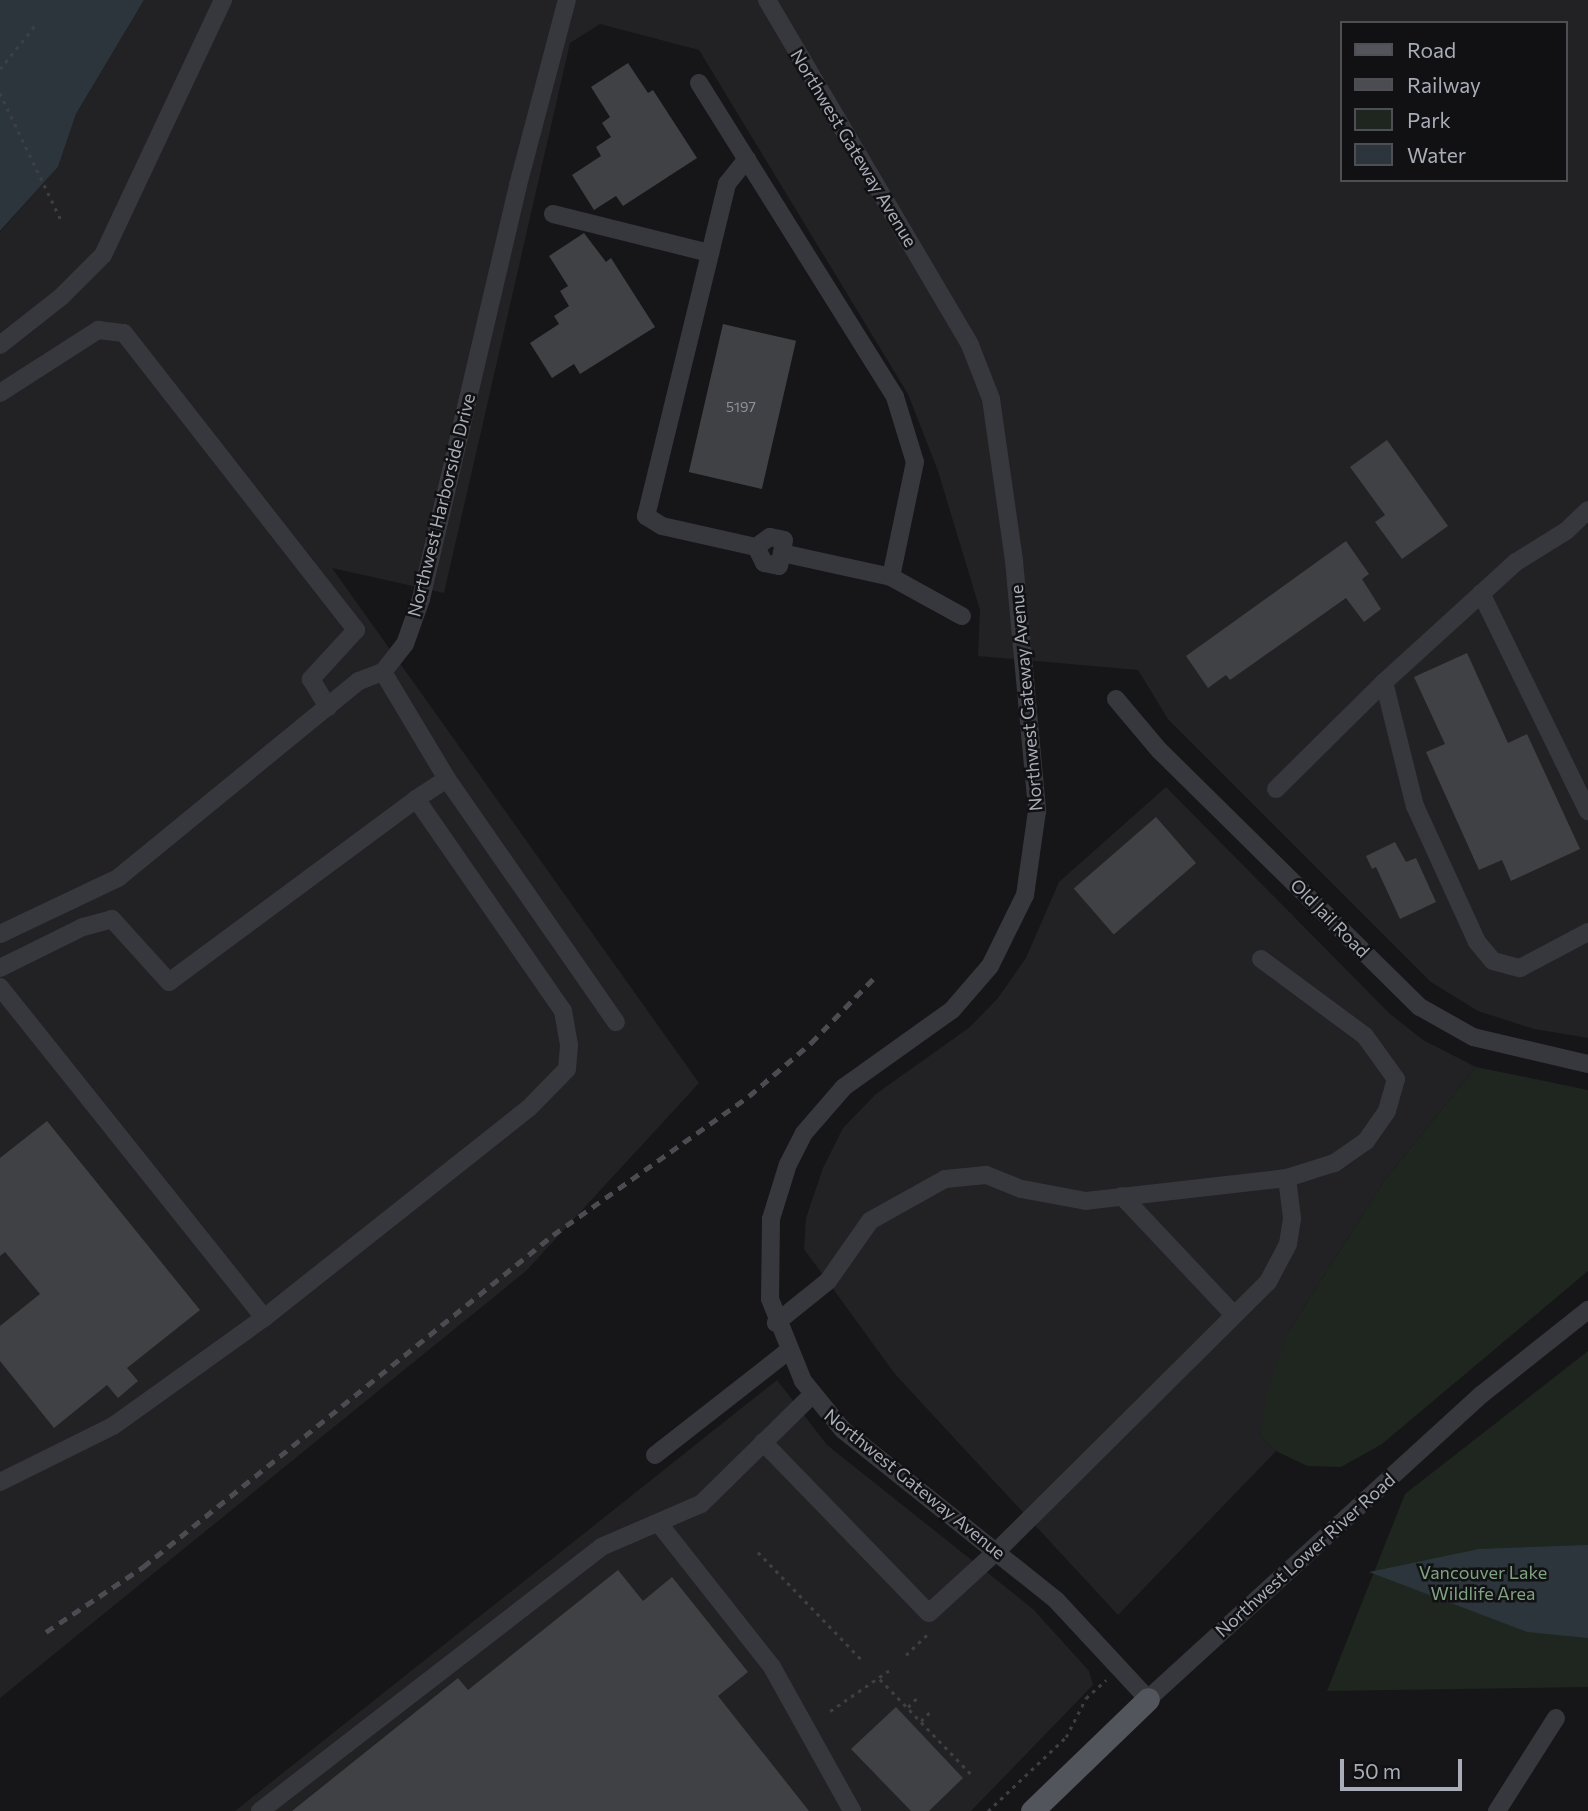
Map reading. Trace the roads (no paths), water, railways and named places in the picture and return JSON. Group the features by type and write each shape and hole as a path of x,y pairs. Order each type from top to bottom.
{"main road":[{"name":"Northwest Lower River Road","path":"1031,1811 1148,1699"}],"street":[{"path":"0,345 61,297 103,255 223,0"},
{"name":"Northwest Harborside Drive","path":"0,934 118,878 359,681 383,672 405,644 421,599 518,185 567,0"},
{"name":"Northwest Gateway Avenue","path":"767,0 982,371 997,424 1037,787 1037,837 1026,895 990,965 952,1010 844,1087 804,1133 788,1164 771,1219 770,1298 776,1323 811,1395 843,1430 1056,1600 1148,1699"},
{"path":"699,83 895,397 915,462 891,578"},
{"path":"747,159 727,184 646,516 662,526 756,547 770,537 784,540 782,553 891,578 962,616"},
{"path":"553,214 710,253"},
{"path":"0,393 98,330 124,333 356,631 311,679 328,707"},
{"path":"1276,789 1384,682 1481,593 1516,562 1566,531 1588,510"},
{"path":"1481,593 1588,811"},
{"path":"383,672 447,779 616,1022"},
{"path":"1384,682 1415,806 1477,942 1493,961 1520,968 1588,932"},
{"name":"Old Jail Road","path":"1116,699 1159,750 1420,1007 1473,1037 1588,1064"},
{"path":"0,968 83,928 112,919 169,982 416,799 447,779"},
{"path":"0,1482 113,1426 264,1318 529,1108 567,1069 569,1045 562,1011 416,799"},
{"path":"776,1323 828,1281 870,1221 945,1179 986,1175 1021,1189 1086,1200 1287,1178 1334,1163 1366,1141 1387,1111 1395,1079 1365,1036 1261,960"},
{"path":"0,987 264,1318"},
{"path":"763,1442 929,1613 997,1551 1268,1282 1288,1244 1292,1218 1287,1178"},
{"path":"1122,1196 1234,1315"},
{"name":"Northwest Lower River Road","path":"1148,1699 1481,1395 1588,1310"},
{"path":"655,1455 788,1351"},
{"path":"260,1811 601,1547 631,1532 660,1525 701,1504 811,1395"},
{"path":"660,1525 772,1667 852,1811"},
{"path":"1497,1811 1556,1718"}],"water":[{"path":"0,0 144,0 76,114 58,167 0,231"},
{"path":"1588,1545 1588,1638 1527,1632 1369,1572 1479,1549"}],"railway":[{"path":"46,1632 143,1567 553,1235 749,1096 811,1043 877,975"}],"park label":[{"name":"Vancouver Lake Wildlife Area","path":"1483,1583"}]}
